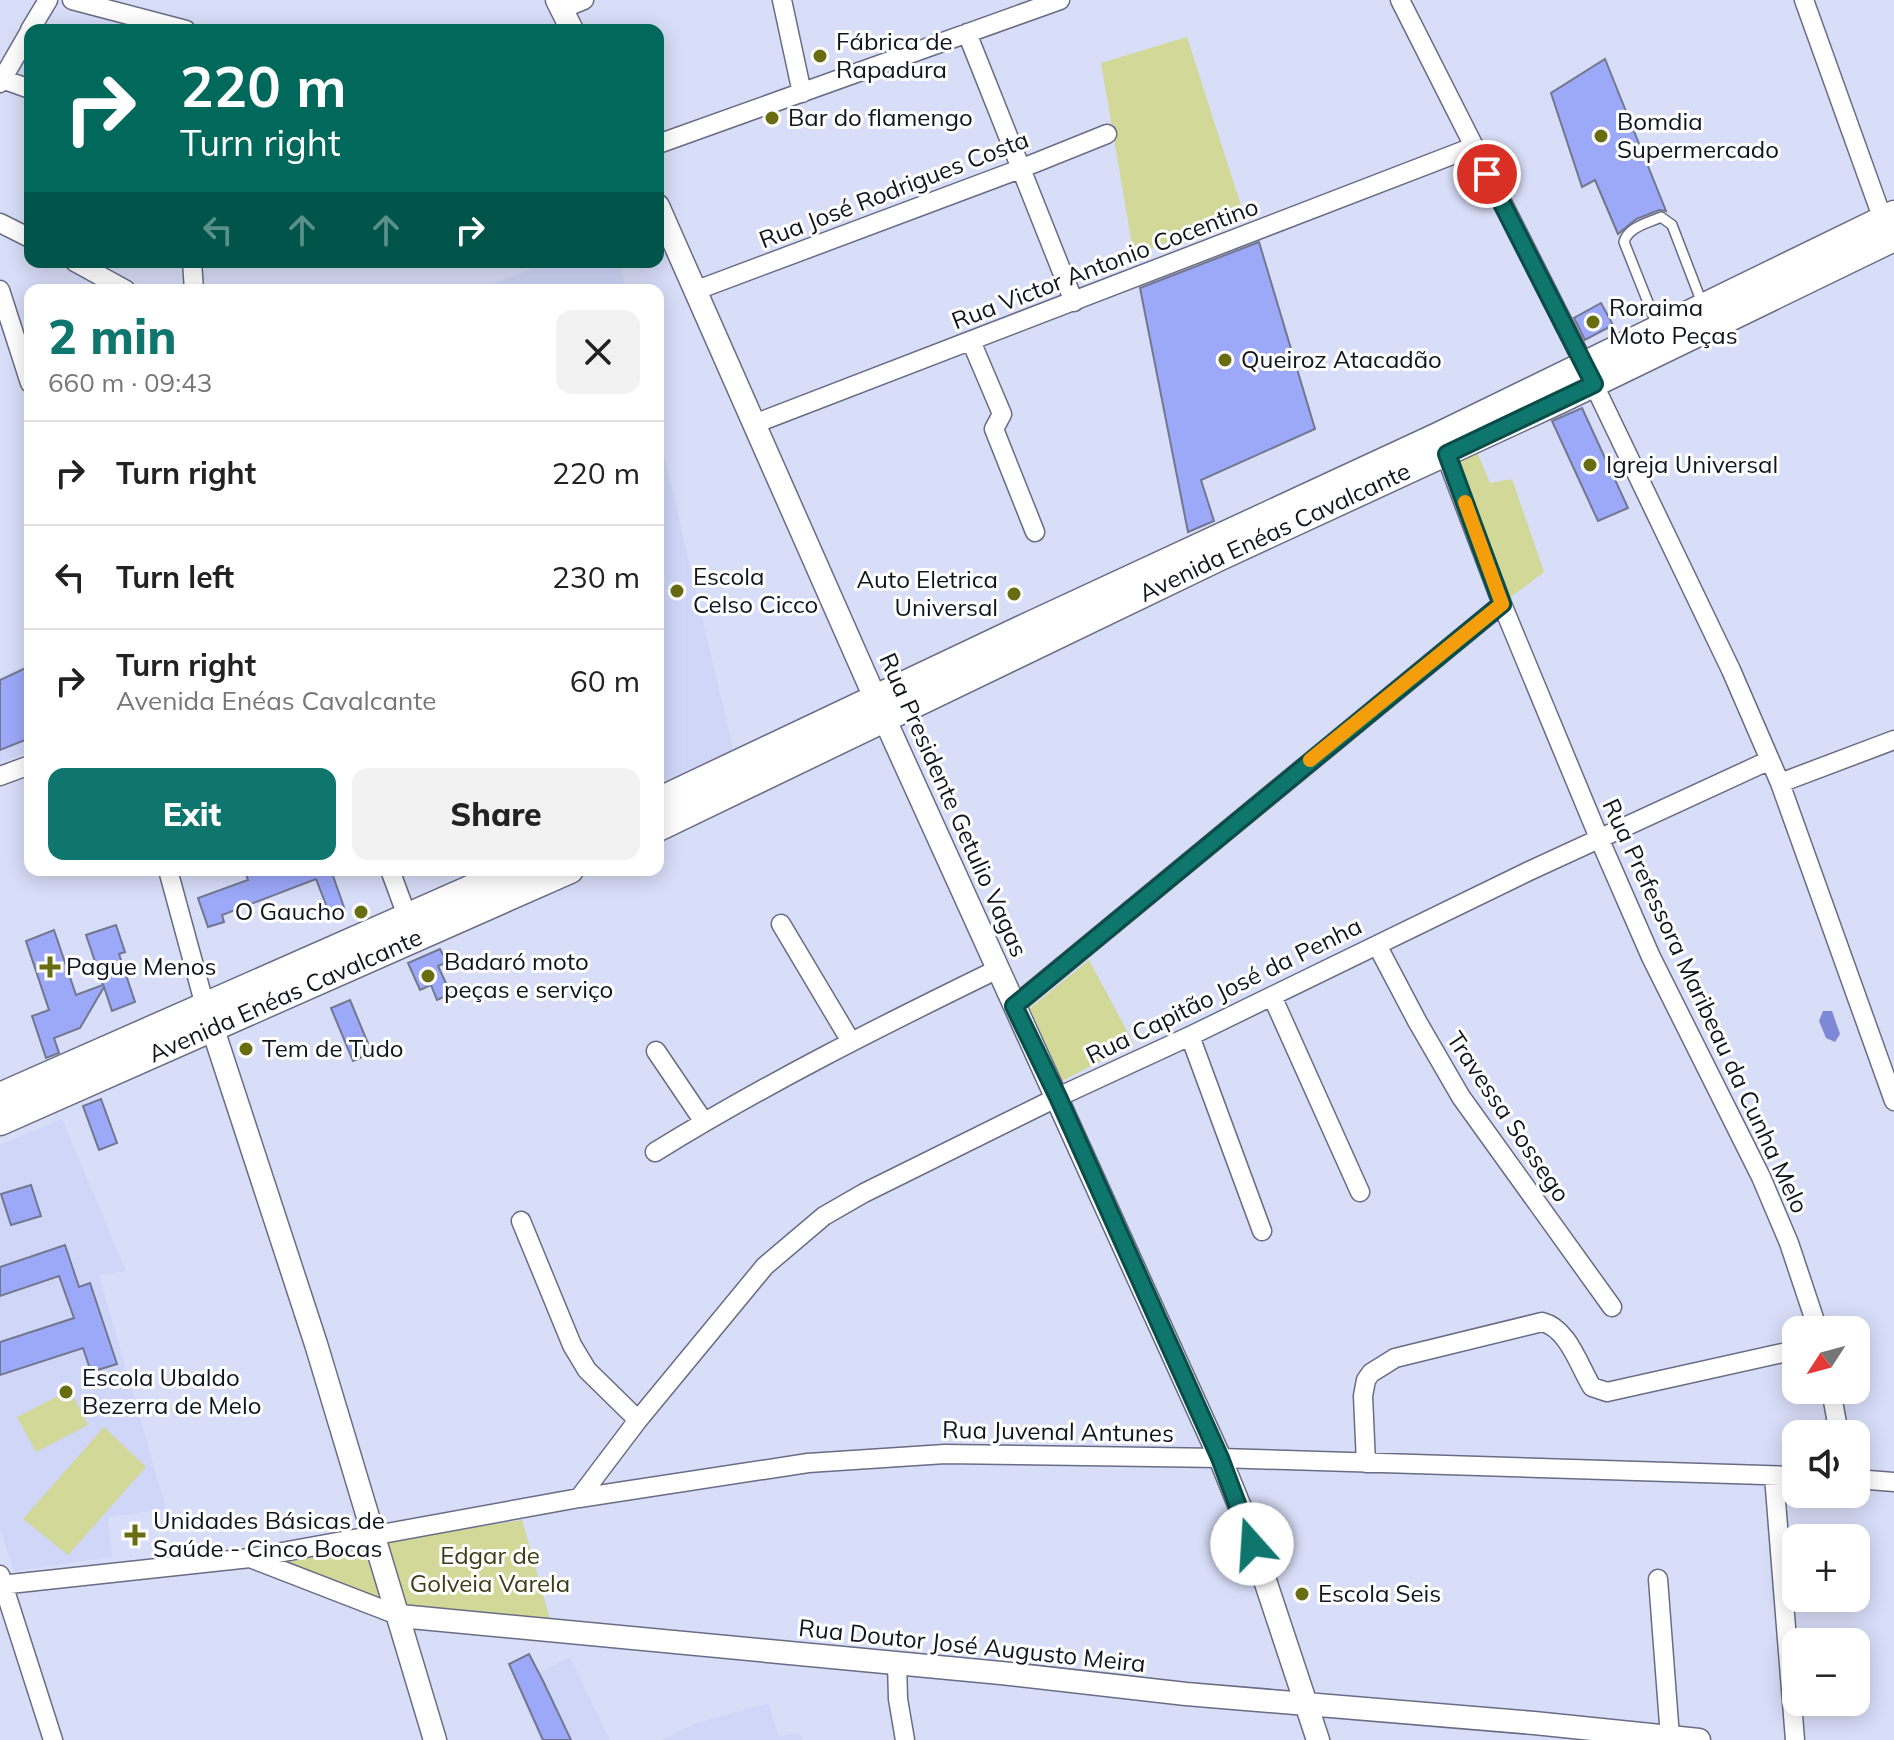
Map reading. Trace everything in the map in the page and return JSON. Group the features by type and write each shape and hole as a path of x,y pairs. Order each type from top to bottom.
{"main road":[{"name":"Avenida Enéas Cavalcante","path":"1663,334 1703,306 1891,232"},
{"name":"Avenida Enéas Cavalcante","path":"664,824 766,764 1037,633 1442,445 1589,374 1663,334 1891,232"},
{"name":"Avenida Enéas Cavalcante","path":"664,799 766,764"},
{"name":"Avenida Enéas Cavalcante","path":"0,1096 209,1018 522,877"},
{"name":"Avenida Enéas Cavalcante","path":"0,1122 407,916 522,877"}],"street":[{"path":"34,24 48,0"},
{"path":"72,0 163,24"},
{"path":"569,24 560,4 584,0"},
{"path":"782,0 802,93"},
{"path":"664,142 1060,0"},
{"path":"1400,0 1589,374 1731,670 1780,783 1894,1101"},
{"path":"1804,0 1891,232"},
{"path":"967,33 1074,302"},
{"path":"24,41 1,81 24,87"},
{"name":"Rua José Rodrigues Costa","path":"697,290 1107,134"},
{"name":"Rua Victor Antonio Cocentino","path":"754,424 1473,147"},
{"name":"Rua Presidente Getulio Vagas","path":"664,219 880,710 1220,1458 1244,1517 1318,1740"},
{"path":"0,223 24,235"},
{"path":"86,268 115,284"},
{"path":"0,290 24,364"},
{"path":"971,341 1002,414 994,429 1035,532"},
{"name":"Rua Prefessora Maribeau da Cunha Melo","path":"1442,445 1502,604 1599,838 1651,957 1761,1177 1789,1243 1813,1316"},
{"path":"1014,1006 1502,604"},
{"path":"1780,783 1894,740"},
{"name":"Rua Capitão José da Penha","path":"579,1498 638,1420 765,1266 824,1216 1058,1097 1599,838 1770,760"},
{"path":"0,776 24,767"},
{"path":"170,876 209,1018 312,1329 435,1740"},
{"path":"392,876 407,916"},
{"path":"781,924 850,1040"},
{"name":"Travessa Sossego","path":"1377,945 1423,1034 1461,1097 1612,1307"},
{"path":"655,1152 850,1040 998,969"},
{"path":"1272,996 1360,1192"},
{"path":"1190,1036 1262,1231"},
{"path":"656,1051 704,1122"},
{"path":"521,1221 572,1345 587,1370 638,1420"},
{"path":"1366,1463 1364,1387 1371,1373 1395,1358 1542,1322 1563,1335 1592,1387 1607,1392 1782,1353"},
{"name":"Rua Juvenal Antunes","path":"1,1581 250,1558 579,1498 808,1463 945,1454 1220,1458 1782,1476"},
{"path":"1774,1476 1795,1740"},
{"path":"1870,1480 1894,1482"},
{"name":"Rua Doutor José Augusto Meira","path":"250,1558 400,1616 897,1662 1533,1731 1699,1740"},
{"path":"1658,1579 1670,1737"},
{"path":"1,1581 53,1740"},
{"path":"897,1662 898,1699 905,1740"}],"lane":[{"path":"1663,334 1624,242 1632,230 1661,217 1672,225 1703,306"}],"shaded area":[{"path":"535,268 620,268 624,284 491,284"},
{"name":"Escola Celso Cicco","path":"664,455 734,753 664,787"},
{"path":"24,666 24,753 0,763 0,677"},
{"name":"Escola Ubaldo Bezerra de Melo","path":"62,1119 126,1271 99,1275 166,1509 108,1517 112,1557 14,1571 0,1530 0,1145"},
{"path":"529,1654 539,1673 570,1657 610,1740 540,1740 509,1664"},
{"path":"769,1703 778,1736 800,1733 802,1740 661,1740 697,1723"}],"green space":[{"path":"1187,37 1243,212 1134,256 1101,63"},
{"path":"1477,452 1490,483 1512,479 1544,572 1507,600 1454,464"},
{"path":"1089,960 1134,1044 1062,1081 1030,1008"},
{"path":"70,1390 88,1425 36,1452 17,1417"},
{"path":"104,1427 146,1467 68,1555 23,1519"},
{"name":"Edgar de Golveia Varela","path":"522,1520 551,1623 407,1609 386,1541"},
{"path":"367,1548 383,1600 286,1562"}],"water":[{"path":"1823,1011 1832,1011 1840,1034 1835,1042 1826,1038 1819,1021"}],"building":[{"name":"Bomdia Supermercado","path":"1605,59 1666,211 1659,210 1636,219 1618,234 1595,180 1582,187 1551,93"},
{"name":"Queiroz Atacadão","path":"1259,242 1315,429 1201,480 1214,521 1188,532 1140,288"},
{"name":"Roraima Moto Peças","path":"1601,303 1613,325 1585,340 1574,318"},
{"name":"Igreja Universal","path":"1582,408 1628,508 1598,521 1552,421"},
{"path":"24,669 24,740 0,750 0,680"},
{"path":"246,876 333,876 345,910 330,915 316,879 222,915 224,922 208,927 198,898 248,880"},
{"path":"116,925 125,952 119,954 135,1002 112,1011 104,987 80,1028 54,1038 59,1053 46,1058 32,1016 49,1010 26,941 54,930 76,995 103,985 86,935"},
{"name":"Badaró moto peças e serviço","path":"440,949 447,962 438,966 451,994 437,1000 431,985 420,990 408,963"},
{"path":"350,1000 372,1053 353,1061 331,1008"},
{"path":"101,1099 117,1143 99,1150 83,1106"},
{"path":"31,1185 41,1216 11,1225 1,1194"},
{"path":"65,1245 79,1287 90,1283 117,1364 91,1372 83,1348 0,1375 0,1342 74,1318 59,1276 0,1296 0,1267"},
{"path":"529,1654 571,1740 543,1740 509,1664"}],"slow traffic":[{"path":"1310,760 1502,604 1465,502"}],"place":[{"name":"Fábrica de Rapadura","path":"820,56"},
{"name":"Bar do flamengo","path":"772,118"},
{"name":"Bomdia Supermercado","path":"1601,136"},
{"name":"Roraima Moto Peças","path":"1593,322"},
{"name":"Queiroz Atacadão","path":"1225,360"},
{"name":"Igreja Universal","path":"1590,465"},
{"name":"Escola Celso Cicco","path":"677,591"},
{"name":"Auto Eletrica Universal","path":"1014,594"},
{"name":"O Gaucho","path":"361,912"},
{"name":"Pague Menos","path":"50,967"},
{"name":"Badaró moto peças e serviço","path":"428,976"},
{"name":"Tem de Tudo","path":"246,1049"},
{"name":"Escola Ubaldo Bezerra de Melo","path":"66,1392"},
{"name":"Unidades Básicas de Saúde - Cinco Bocas","path":"135,1535"},
{"name":"Escola Seis","path":"1302,1594"}],"route":[{"path":"1252,1544 1220,1458 1014,1006 1502,604 1447,454 1594,384 1487,174"}]}
